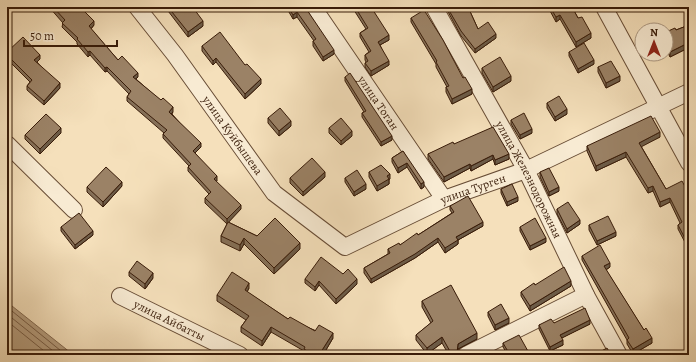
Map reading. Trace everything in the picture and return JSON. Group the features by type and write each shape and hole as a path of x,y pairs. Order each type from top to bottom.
{"street":[{"name":"улица Куйбышева","path":"137,7 175,55 274,193 345,247"},
{"name":"улица Тоган","path":"312,7 444,199"},
{"name":"улица Железнодорожная","path":"434,7 526,170 586,295 619,355"},
{"path":"604,7 689,163"},
{"name":"улица Турген","path":"345,247 444,199 526,170 689,92"},
{"path":"7,144 74,210"},
{"path":"466,355 586,295"},
{"name":"улица Айбатты","path":"120,296 240,355"}],"water":[{"path":"7,302 66,349 73,355 7,355"}],"building":[{"path":"53,7 73,7 76,10 80,7 94,21 89,26 118,60 122,56 138,73 133,77 161,100 163,98 173,107 169,112 201,143 193,151 217,176 214,179 241,205 227,219 205,198 211,192 188,167 191,164 163,134 167,130 127,97 131,91 107,67 105,68 90,51 88,52 77,39 78,38 62,23 65,20"},
{"path":"168,7 186,7 190,12 194,9 203,21 188,32"},
{"path":"288,7 305,7 334,50 323,57 313,41 316,39 297,12 293,15"},
{"path":"355,7 371,7 389,35 378,42 389,61 371,71 365,63 368,61 365,55 371,51 360,33 368,28"},
{"path":"447,7 468,7 478,29 488,22 496,34 475,49 461,31"},
{"path":"550,7 572,7 578,18 582,17 591,33 576,42 560,15 556,17"},
{"path":"424,10 443,40 463,78 465,77 472,89 452,99 446,87 449,86 436,62 437,61 411,18"},
{"path":"689,25 689,45 688,43 674,50 674,28 676,30"},
{"path":"220,32 245,65 247,64 261,79 245,94 216,58 213,61 202,46"},
{"path":"23,37 40,55 34,60 60,83 44,101 27,86 32,80 7,55 7,52"},
{"path":"584,43 594,60 578,69 569,52"},
{"path":"500,57 511,76 493,87 482,68"},
{"path":"611,61 620,76 606,83 598,67"},
{"path":"350,73 392,136 381,142 362,113 366,111 345,77"},
{"path":"559,96 567,109 555,117 547,103"},
{"path":"280,108 291,121 279,131 268,118"},
{"path":"524,113 532,129 520,135 511,120"},
{"path":"46,114 61,128 40,149 25,135"},
{"path":"651,116 660,132 639,143 666,189 682,181 689,194 689,246 678,225 682,222 670,198 660,202 653,186 648,188 626,152 596,166 587,146"},
{"path":"341,118 352,131 341,141 329,128"},
{"path":"493,127 509,154 495,160 493,155 471,166 470,164 444,177 428,154 453,142 454,144"},
{"path":"403,151 424,182 421,184 407,163 398,168 392,158"},
{"path":"312,158 325,172 303,192 290,178"},
{"path":"381,165 390,174 387,176 389,179 377,186 369,172"},
{"path":"106,167 122,182 103,202 87,187"},
{"path":"549,168 559,187 549,192 540,172"},
{"path":"357,170 366,184 354,192 345,178"},
{"path":"512,184 518,197 507,202 501,189"},
{"path":"468,196 483,222 456,237 458,240 445,248 438,238 415,254 371,279 364,268 390,253 388,249 399,243 400,245 417,233 418,235 454,212 450,206"},
{"path":"568,202 580,220 567,229 557,209"},
{"path":"79,213 93,231 75,245 61,227"},
{"path":"608,216 616,232 597,241 589,225"},
{"path":"275,218 300,243 274,268 244,238 240,245 221,236 228,222 257,236"},
{"path":"535,218 546,238 530,246 520,227"},
{"path":"600,245 610,263 604,266 644,330 646,328 652,338 633,349 627,340 629,338 582,256"},
{"path":"321,257 343,274 348,269 357,279 336,299 319,281 315,287 305,279"},
{"path":"137,261 153,273 145,284 129,272"},
{"path":"564,267 571,281 530,306 521,292 534,283 535,285"},
{"path":"232,272 249,283 245,290 288,319 290,317 315,331 319,325 333,333 319,355 313,355 304,349 305,347 271,327 262,341 241,327 249,316 217,295"},
{"path":"451,285 477,333 458,344 457,353 459,355 452,355 442,337 427,348 416,335 433,321 422,301"},
{"path":"501,304 509,318 495,325 488,312"},
{"path":"585,308 590,320 560,335 563,340 550,347 539,325 551,319 554,323"},
{"path":"519,335 529,353 525,355 510,355 503,343"},
{"path":"607,348 611,355 594,355"}]}
